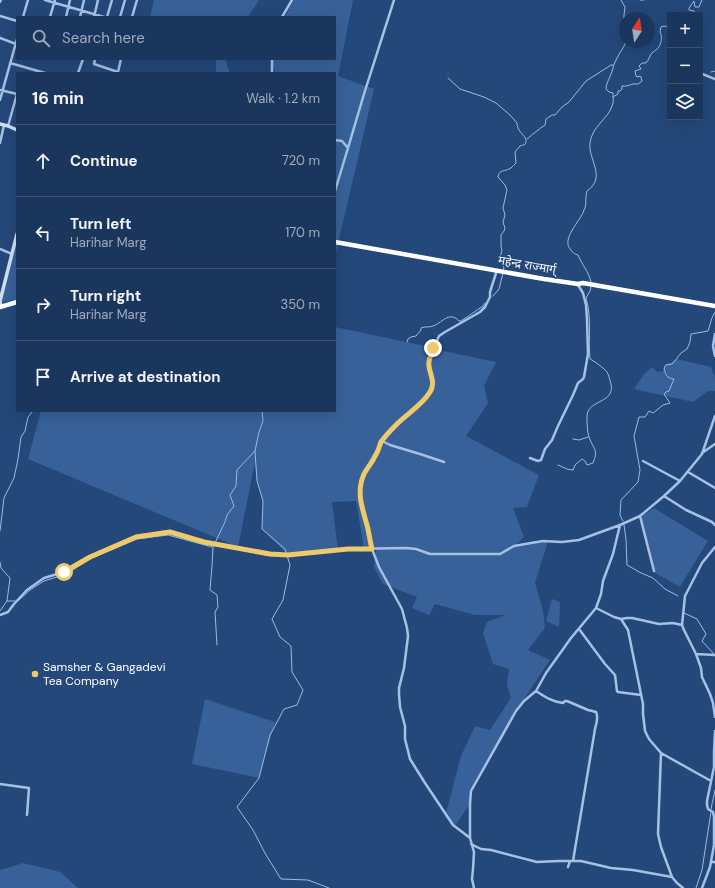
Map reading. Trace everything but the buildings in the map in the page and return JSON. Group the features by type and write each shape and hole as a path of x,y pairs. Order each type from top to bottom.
{"highway":[{"name":"महेन्द्र राज्मार्ग्","path":"336,242 715,306"},
{"path":"1,307 16,302"}],"street":[{"path":"23,16 28,0"},
{"path":"45,0 55,1 94,16 98,0"},
{"path":"66,16 70,0"},
{"path":"80,16 84,0"},
{"path":"105,16 112,0"},
{"path":"120,16 125,0"},
{"path":"132,16 137,0 133,0"},
{"path":"283,16 292,0"},
{"path":"336,188 394,0"},
{"path":"50,16 55,1"},
{"path":"0,16 16,21"},
{"path":"0,38 16,44 1,90 0,100"},
{"path":"78,72 83,60"},
{"path":"95,60 94,64 115,72"},
{"path":"118,72 120,60"},
{"path":"272,60 272,72"},
{"path":"10,63 42,72"},
{"path":"703,74 715,79"},
{"path":"1,90 16,94"},
{"path":"0,143 4,125 16,96"},
{"path":"4,125 16,130"},
{"path":"336,140 342,141 348,148"},
{"path":"1,307 0,301 16,238"},
{"path":"0,250 12,254"},
{"path":"470,838 454,825 410,759 405,739 405,726 398,694 404,668 408,636 407,628 402,609 379,567 372,549 360,499 360,486 363,476 369,465 374,460 382,441 431,391 433,380 428,364 439,336 480,312 485,307 490,297 490,292 497,270"},
{"path":"530,458 538,461 541,460 574,395 578,383 584,377 588,354 586,305 580,284"},
{"path":"715,334 713,346 715,356"},
{"path":"702,454 715,416"},
{"path":"382,441 444,462"},
{"path":"0,616 8,612 27,590 44,578 64,572 90,557 136,537 170,532 229,548 282,555 348,549 406,548 416,549 430,554 500,554 514,546 543,541 562,542 579,540 640,516 680,481 702,454 715,444"},
{"path":"643,461 680,481"},
{"path":"688,472 715,488"},
{"path":"664,496 673,503 712,522 715,525"},
{"path":"640,516 654,571"},
{"path":"474,888 472,879 474,852 470,838 471,791 492,751 516,711 524,701 536,691 546,673 571,638 596,608 601,594 603,581 613,554 620,525"},
{"path":"715,548 702,563 685,596 682,625 696,654 701,668 702,677 713,703 715,716"},
{"path":"596,608 621,619 632,618 659,624 682,625"},
{"path":"621,619 628,630 643,704 645,731 649,739 660,753 711,781"},
{"path":"579,629 615,675 616,690 618,692 641,696"},
{"path":"696,654 715,655"},
{"path":"536,691 559,703 567,701 596,712 597,715 571,861 568,867"},
{"path":"702,888 711,862 714,846 714,814 708,808 706,801 714,767 715,731"},
{"path":"660,753 658,834 672,877 677,884 683,888"},
{"path":"0,784 29,788 27,815"},
{"path":"471,844 481,849 537,862 581,861 611,868 633,870 672,877"}],"shaded area":[{"path":"154,0 259,0 249,16 150,16"},
{"path":"294,0 353,0 338,76 374,89 336,253 336,72 275,72 274,68 272,68 272,60 336,60 336,16 286,16"},
{"path":"216,60 225,60 230,72 216,72"},
{"path":"16,241 16,299 0,303"},
{"path":"336,327 425,346 428,365 429,348 496,362 484,386 488,403 466,436 539,475 527,507 513,508 524,537 514,546 548,541 535,583 543,610 545,628 528,650 550,660 516,711 471,791 470,804 454,827 445,817 461,756 475,726 490,730 511,698 507,685 509,669 493,664 483,633 487,622 506,615 475,615 435,604 429,615 412,608 417,597 383,584 374,567 376,550 364,549 356,501 332,502 338,550 287,554 262,529 263,501 257,481 255,462 238,547 28,459 41,412 336,412"},
{"path":"676,359 711,367 715,377 715,391 708,391 693,402 634,389 644,374 652,367 657,372 663,371 665,365"},
{"path":"654,508 708,541 680,587 655,573 641,517"},
{"path":"552,599 560,602 559,627 546,621"},
{"path":"205,699 275,722 259,778 192,764"},
{"path":"23,863 60,872 78,888 0,888 0,870"}],"waterway":[{"path":"621,0 625,7 624,12"},
{"path":"694,12 689,10 689,8 694,1 695,7 699,7 702,0"},
{"path":"613,97 618,94 618,91 622,89 622,86 638,84 642,81 640,76 636,76 635,71 641,69 639,66 642,63 646,63 652,53 658,49 661,39 661,27 667,26"},
{"path":"591,282 589,275 578,255 573,253 568,246 568,241 569,235 585,208 587,191 593,186 596,180 595,168 590,149 591,137 610,111 613,104 613,93 606,89 606,85 615,62 623,48"},
{"path":"527,139 545,125 546,119 552,115 555,115 569,102 586,81 613,65"},
{"path":"711,72 715,71"},
{"path":"448,78 460,89 484,97 496,103 517,123 519,130 526,139 525,144 520,146 515,152 516,163 511,168 501,172 498,177 505,185 507,190 503,208 505,215 503,222 505,228 501,235 502,251 500,257 504,268 503,270"},
{"path":"493,296 499,289 503,273"},
{"path":"558,465 573,470 575,465 582,459 587,465 593,463 595,458 595,449 588,435 588,411 609,395 611,390 611,384 607,372 590,359 589,321 586,298 591,287"},
{"path":"407,342 408,339 416,336 421,328 436,325 448,317 461,321 485,303"},
{"path":"623,521 620,515 621,500 638,482 640,470 634,436 639,417 645,417 649,411 653,413 663,405 670,403 664,394 669,391 674,379 667,376 664,368 666,365 672,364 681,353 687,349 691,334 708,331 715,312"},
{"path":"0,531 4,498 14,478 21,437 25,431 28,417 32,412"},
{"path":"215,543 227,515 234,506 230,495 236,486 237,470 255,451 263,421 262,412"},
{"path":"573,439 579,440 588,437"},
{"path":"255,451 257,481 263,501 262,529 285,549 290,565 283,600 272,619 280,637 291,646 292,672 303,690 297,705 284,709 270,735 259,778 237,807 253,830 281,879 308,880 329,888"},
{"path":"624,525 627,565 653,578 665,589 678,596"},
{"path":"18,601 30,590 44,581 71,571 90,559 137,539 168,535 212,547"},
{"path":"214,546 210,590 217,595 218,607 215,612 217,645"},
{"path":"0,562 1,568 10,578 7,601 0,611"},
{"path":"7,601 15,601"},
{"path":"684,613 697,619 706,634 702,641 714,654"},
{"path":"711,809 715,790"},
{"path":"696,888 702,870 711,812"}],"place":[{"name":"Samsher & Gangadevi Tea Company","path":"35,674"}],"route":[{"path":"64,572 90,557 136,537 170,532 229,548 270,554 288,555 348,549 372,549 360,499 360,486 363,476 369,465 374,460 382,441 431,391 433,380 428,364 433,348"}]}
